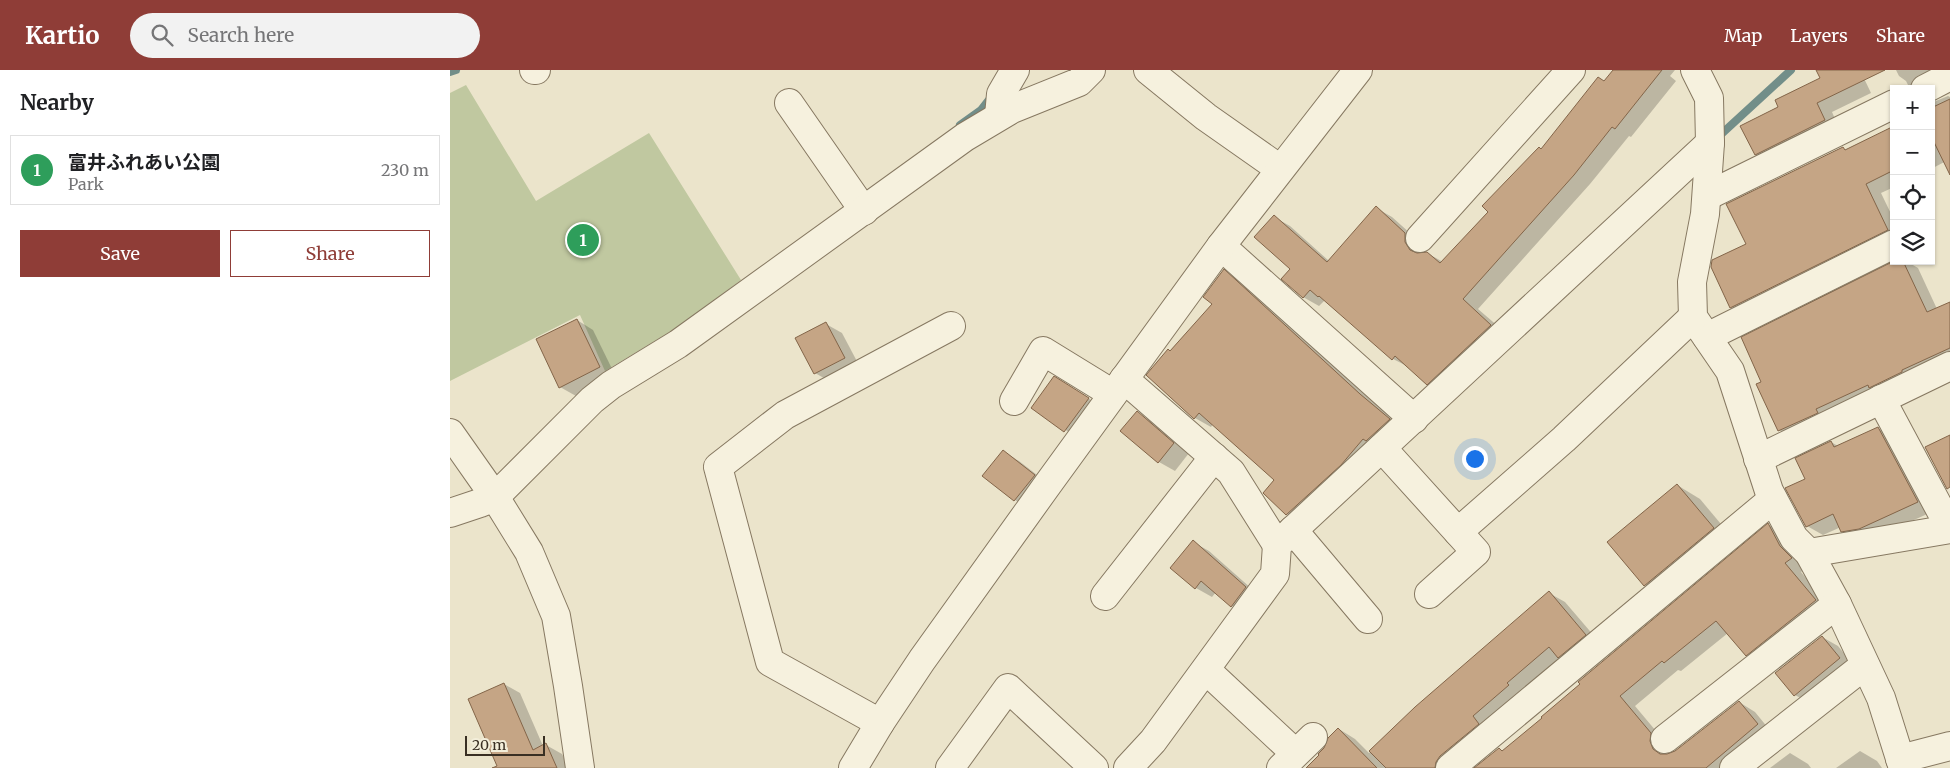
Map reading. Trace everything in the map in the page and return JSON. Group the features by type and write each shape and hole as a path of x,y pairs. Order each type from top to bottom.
{"street":[{"path":"1000,116 1001,94 1015,70"},
{"path":"1148,70 1206,117 1274,165"},
{"path":"853,768 873,719 934,644 1110,387 1222,246 1274,165 1358,70"},
{"path":"1420,238 1571,70"},
{"path":"1695,70 1709,98 1710,144 1705,214 1692,282 1700,327 1730,371 1773,499 1794,538 1809,553 1837,604 1880,698 1902,764 1950,746"},
{"path":"450,513 480,503 490,490 592,400 611,385 678,344 858,203 1012,109 1077,76"},
{"path":"1933,85 1950,76"},
{"path":"789,103 858,203"},
{"path":"1707,196 1890,106"},
{"path":"1128,768 1154,741 1274,574 1285,538 1710,144"},
{"path":"1222,246 1414,419"},
{"path":"1458,532 1564,439 1700,327 1890,246"},
{"path":"873,719 770,662 718,467 785,415 951,326"},
{"path":"1014,401 1043,350 1110,387 1214,457 1232,472 1285,538 1368,619"},
{"path":"1758,459 1950,366"},
{"path":"1809,553 1950,529 1881,399"},
{"path":"450,433 490,490 529,552 556,616 580,768"},
{"path":"1382,448 1476,552 1429,594"},
{"path":"1105,596 1214,457"},
{"path":"1450,768 1773,499"},
{"path":"1665,739 1837,604"},
{"path":"1734,768 1865,665"},
{"path":"1206,670 1296,753"},
{"path":"950,768 1008,688 1094,768"}],"green space":[{"path":"466,85 536,201 649,133 741,280 678,327 605,371 580,315 450,381 450,93"}],"building":[{"path":"1613,70 1662,70 1615,129 1612,127 1574,175 1463,299 1491,325 1427,385 1395,356 1392,360 1319,296 1310,290 1303,298 1281,279 1290,269 1254,237 1274,215 1327,262 1376,206 1405,233 1405,242 1410,250 1417,253 1427,252 1440,263 1488,212 1482,206 1539,147 1541,149 1598,77 1604,81"},
{"path":"1816,70 1885,70 1817,103 1825,120 1755,155 1740,126 1778,107 1775,100 1820,78"},
{"path":"1950,99 1950,175 1935,144 1935,106"},
{"path":"1890,128 1890,172 1866,184 1888,230 1730,308 1711,267 1712,260 1746,244 1726,204 1843,147 1845,150"},
{"path":"1890,263 1890,265 1905,265 1927,312 1950,302 1950,348 1902,370 1902,372 1869,388 1868,385 1816,409 1818,413 1778,431 1756,384 1761,382 1741,337"},
{"path":"1224,269 1360,394 1390,419 1366,441 1363,439 1341,465 1286,515 1263,493 1274,480 1199,413 1194,419 1146,375 1168,349 1170,351 1212,304 1203,297"},
{"path":"577,319 600,367 559,388 536,339"},
{"path":"826,322 845,358 814,374 795,338"},
{"path":"1054,376 1089,398 1064,432 1031,408"},
{"path":"1137,411 1174,443 1158,463 1120,431"},
{"path":"1878,427 1918,502 1859,529 1841,532 1833,514 1806,527 1785,488 1805,479 1795,458 1831,441 1834,447"},
{"path":"1950,435 1950,487 1947,489 1925,447"},
{"path":"1003,450 1035,475 1014,501 982,476"},
{"path":"1677,484 1714,528 1644,586 1607,542"},
{"path":"1768,523 1780,546 1792,558 1785,563 1816,600 1746,656 1716,621 1664,663 1662,661 1620,696 1651,733 1650,741 1653,749 1660,754 1675,751 1739,701 1758,724 1706,768 1474,768 1499,748 1502,751 1542,718 1580,684 1578,682"},
{"path":"1193,540 1246,587 1231,607 1201,581 1195,589 1170,568"},
{"path":"1549,591 1586,635 1558,658 1549,647 1507,683 1509,685 1473,716 1479,724 1440,756 1435,768 1386,768 1369,751 1415,707"},
{"path":"1822,636 1840,658 1794,696 1775,673"},
{"path":"504,683 533,750 546,743 557,768 492,768 497,766 468,699"},
{"path":"1338,728 1377,768 1306,768 1319,755 1328,738"}],"waterway":[{"path":"450,72 456,70"},
{"path":"1717,138 1791,70"},
{"path":"960,125 981,110 992,96"}],"place":[{"name":"富井ふれあい公園","path":"583,240"}]}
